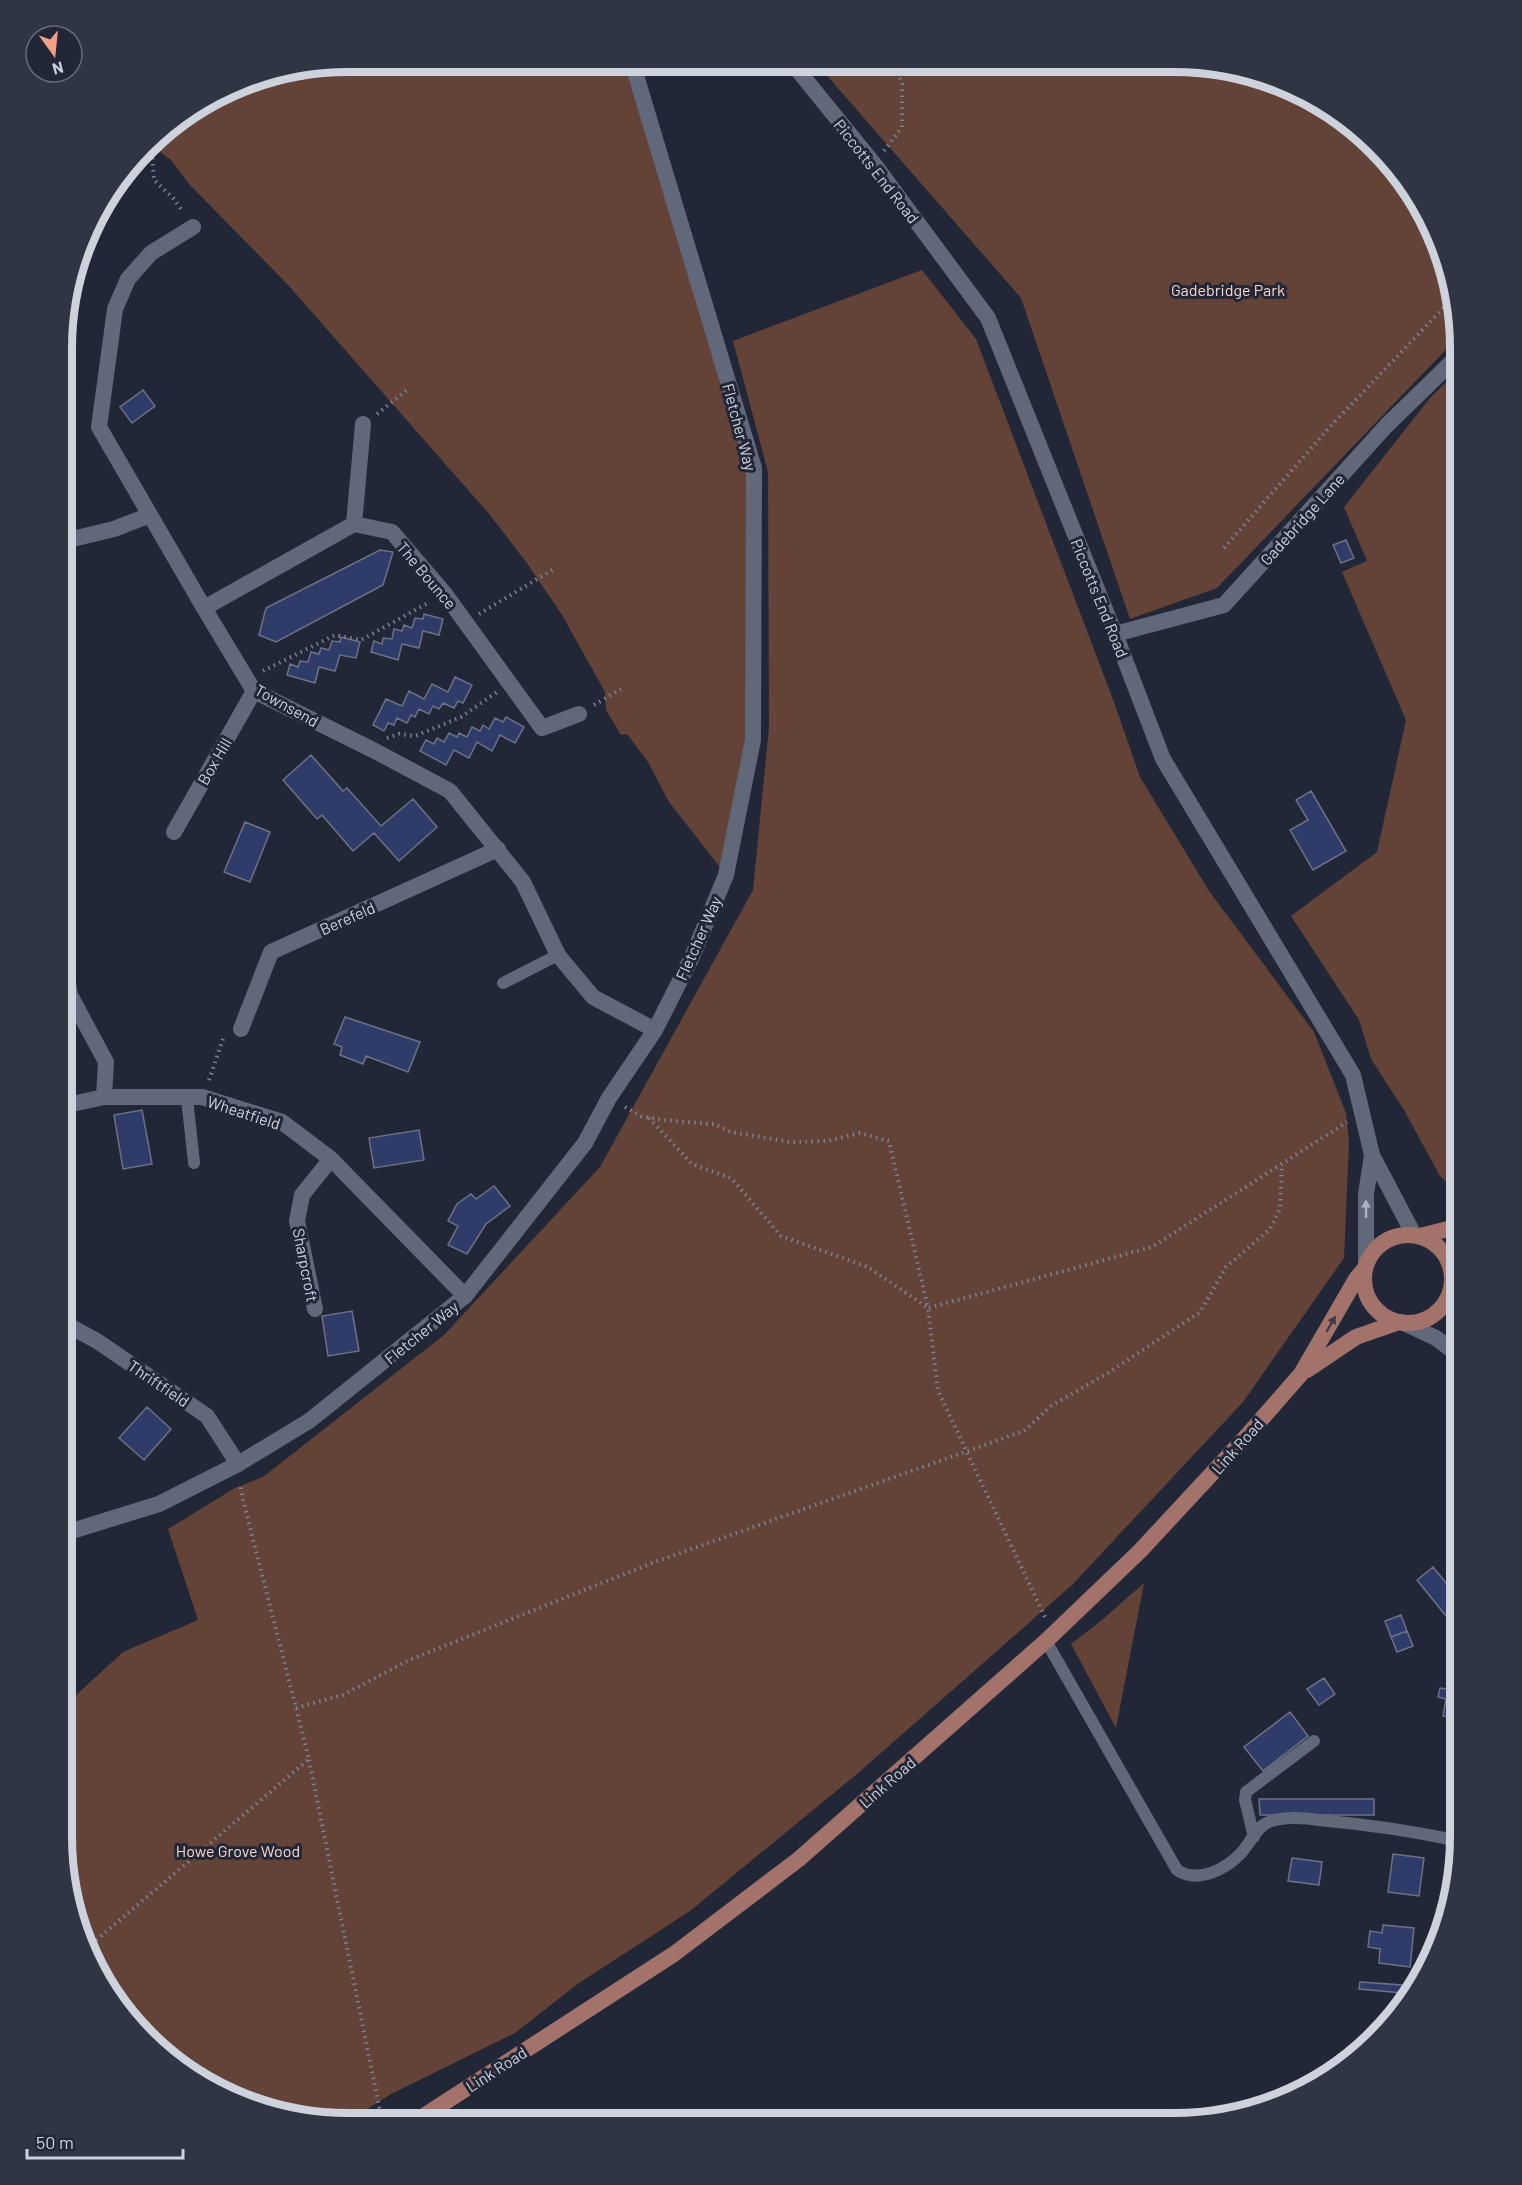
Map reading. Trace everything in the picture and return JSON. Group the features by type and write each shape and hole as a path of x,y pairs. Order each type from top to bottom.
{"main road":[{"name":"Link Road","path":"428,2113 674,1954 799,1859 1050,1637 1140,1551 1301,1374 1356,1279 1380,1244 1396,1236 1417,1236 1450,1228"},
{"path":"1417,1236 1439,1247 1450,1270"},
{"path":"1365,1266 1364,1286 1370,1302 1382,1315 1400,1322"},
{"name":"Link Road","path":"1301,1374 1356,1337 1400,1322 1413,1322 1432,1315 1447,1300 1450,1294"}],"street":[{"name":"Fletcher Way","path":"72,1531 159,1504 238,1464 309,1421 465,1296 585,1143 609,1098 655,1030 692,957 726,875 753,740 754,468 635,72"},
{"name":"Piccotts End Road","path":"799,72 874,164 988,318 1163,759 1353,1075 1372,1155 1417,1236"},
{"name":"Townsend","path":"194,227 151,253 128,279 115,309 99,427 250,685 450,791 523,882 558,955 593,997 655,1030"},
{"name":"Gadebridge Lane","path":"1115,634 1224,605 1387,425 1450,365"},
{"path":"204,608 354,524 363,424"},
{"path":"72,539 114,529 150,515"},
{"name":"The Bounce","path":"354,524 392,532 445,594 542,728 579,714"},
{"name":"Box Hill","path":"174,832 250,685"},
{"name":"Berefeld","path":"241,1029 270,952 498,849"},
{"path":"72,1000 106,1062 104,1097"},
{"name":"Wheatfield","path":"72,1104 104,1097 195,1098 282,1122 331,1159 465,1296"},
{"name":"Piccotts End Road","path":"1365,1266 1366,1194 1372,1155"},
{"name":"Sharpcroft","path":"315,1310 297,1221 302,1195 331,1159"},
{"path":"1400,1322 1436,1338 1450,1348"},
{"name":"Thriftfield","path":"72,1327 98,1341 207,1416 238,1464"}],"lane":[{"path":"503,982 558,955"},
{"path":"194,1163 195,1098"},
{"path":"1050,1637 1177,1870 1200,1876 1214,1872 1240,1854 1259,1828 1268,1822 1293,1818 1354,1823 1450,1839"},
{"path":"1254,1837 1245,1800 1246,1792 1314,1741"}],"path":[{"path":"874,164 902,127 902,84 897,72"},
{"path":"151,155 154,180 173,198 194,227"},
{"path":"1224,548 1328,430 1447,304"},
{"path":"363,424 407,390"},
{"path":"466,622 554,569"},
{"path":"250,685 335,634 361,640 445,594"},
{"path":"375,751 383,739 399,734 415,736 461,717 510,683"},
{"path":"579,714 621,689"},
{"path":"195,1098 228,1025 241,1029"},
{"path":"609,1098 640,1116 714,1124 731,1132 791,1142 827,1141 860,1133 889,1141 928,1308 938,1391 1035,1599 1050,1637"},
{"path":"649,1118 692,1164 731,1178 781,1236 867,1268 928,1308 1152,1247 1363,1112"},
{"path":"296,1708 343,1695 409,1660 652,1563 1024,1431 1051,1406 1108,1373 1200,1312 1226,1267 1270,1229 1280,1209 1282,1164"},
{"path":"243,1500 309,1759 380,2113"},
{"path":"93,1943 309,1759"}],"green space":[{"path":"348,72 635,72 754,468 753,740 726,875 669,802 648,762 627,734 621,735 606,710 605,692 562,615 490,515 289,286 190,185 171,160 157,149 194,118 242,93 294,77"},
{"name":"Gadebridge Park","path":"824,72 1174,72 1228,77 1280,93 1328,118 1356,140 1382,166 1404,194 1422,226 1441,276 1448,312 1450,345 1217,588 1130,619 1021,298"},
{"name":"Howe Grove Wood","path":"922,270 976,339 1114,702 1140,777 1209,891 1314,1032 1346,1113 1349,1142 1344,1258 1243,1402 1073,1584 857,1774 690,1911 579,1983 515,2033 393,2093 361,2113 312,2111 276,2104 226,2085 194,2067 166,2045 140,2019 118,1991 100,1959 81,1909 74,1873 72,1699 123,1652 198,1620 168,1529 235,1488 263,1477 444,1335 600,1167 753,890 769,727 768,472 733,341"},
{"path":"1450,379 1450,1185 1440,1176 1404,1110 1371,1059 1359,1020 1291,916 1377,852 1406,720 1342,572 1367,561 1344,507 1430,398"},
{"path":"1144,1583 1116,1728 1071,1644"}],"building":[{"path":"143,390 155,406 132,423 120,407"},
{"path":"1346,540 1354,558 1341,563 1333,545"},
{"path":"380,550 393,552 383,585 276,642 259,635 266,608"},
{"path":"424,614 443,619 439,635 423,631 419,648 402,644 398,660 371,652 374,641 382,644 383,638 392,639 394,629 402,631 404,625 412,628 415,618 423,619"},
{"path":"341,637 360,642 356,658 340,655 335,671 319,667 315,683 287,675 290,664 298,667 300,661 308,662 311,652 319,654 321,648 329,650 332,641 340,642"},
{"path":"455,677 472,685 463,703 458,701 454,708 443,703 439,709 433,706 429,714 419,709 415,717 411,715 407,723 397,718 394,725 388,723 384,731 373,725 386,699 402,706 409,691 424,699 432,684 448,692"},
{"path":"506,717 524,727 515,743 500,735 492,751 477,742 469,758 454,750 446,765 420,751 426,740 434,744 437,738 444,742 449,733 457,737 459,733 467,737 472,727 480,731 483,725 489,729 495,718 503,722"},
{"path":"311,755 343,791 347,788 381,826 413,799 437,827 399,861 374,833 353,851 322,815 317,819 283,780"},
{"path":"1311,791 1346,851 1313,870 1290,830 1308,820 1296,800"},
{"path":"245,822 270,832 250,882 224,872"},
{"path":"345,1017 420,1042 408,1072 366,1056 363,1064 340,1055 342,1047 334,1044"},
{"path":"142,1110 152,1164 123,1169 114,1115"},
{"path":"419,1130 424,1160 374,1168 369,1138"},
{"path":"494,1186 510,1206 486,1224 467,1254 448,1245 458,1226 448,1221 457,1204 471,1194 476,1199"},
{"path":"352,1311 359,1351 328,1356 322,1316"},
{"path":"147,1407 171,1429 144,1460 119,1438"},
{"path":"1433,1567 1447,1584 1450,1582 1450,1621 1417,1580"},
{"path":"1401,1615 1407,1631 1391,1637 1385,1621"},
{"path":"1407,1631 1413,1646 1397,1652 1391,1637"},
{"path":"1450,1674 1450,1717 1443,1716 1446,1699 1438,1697 1440,1688 1447,1689"},
{"path":"1324,1678 1335,1694 1319,1705 1307,1689"},
{"path":"1290,1712 1308,1736 1263,1771 1244,1747"},
{"path":"1259,1799 1374,1799 1374,1815 1260,1815"},
{"path":"1393,1854 1424,1858 1419,1896 1388,1892"},
{"path":"1292,1858 1322,1862 1319,1885 1288,1881"},
{"path":"1383,1925 1414,1928 1410,1967 1379,1963 1380,1949 1368,1947 1370,1931 1382,1933"},
{"path":"1360,1982 1407,1985 1402,1993 1359,1989"}]}
